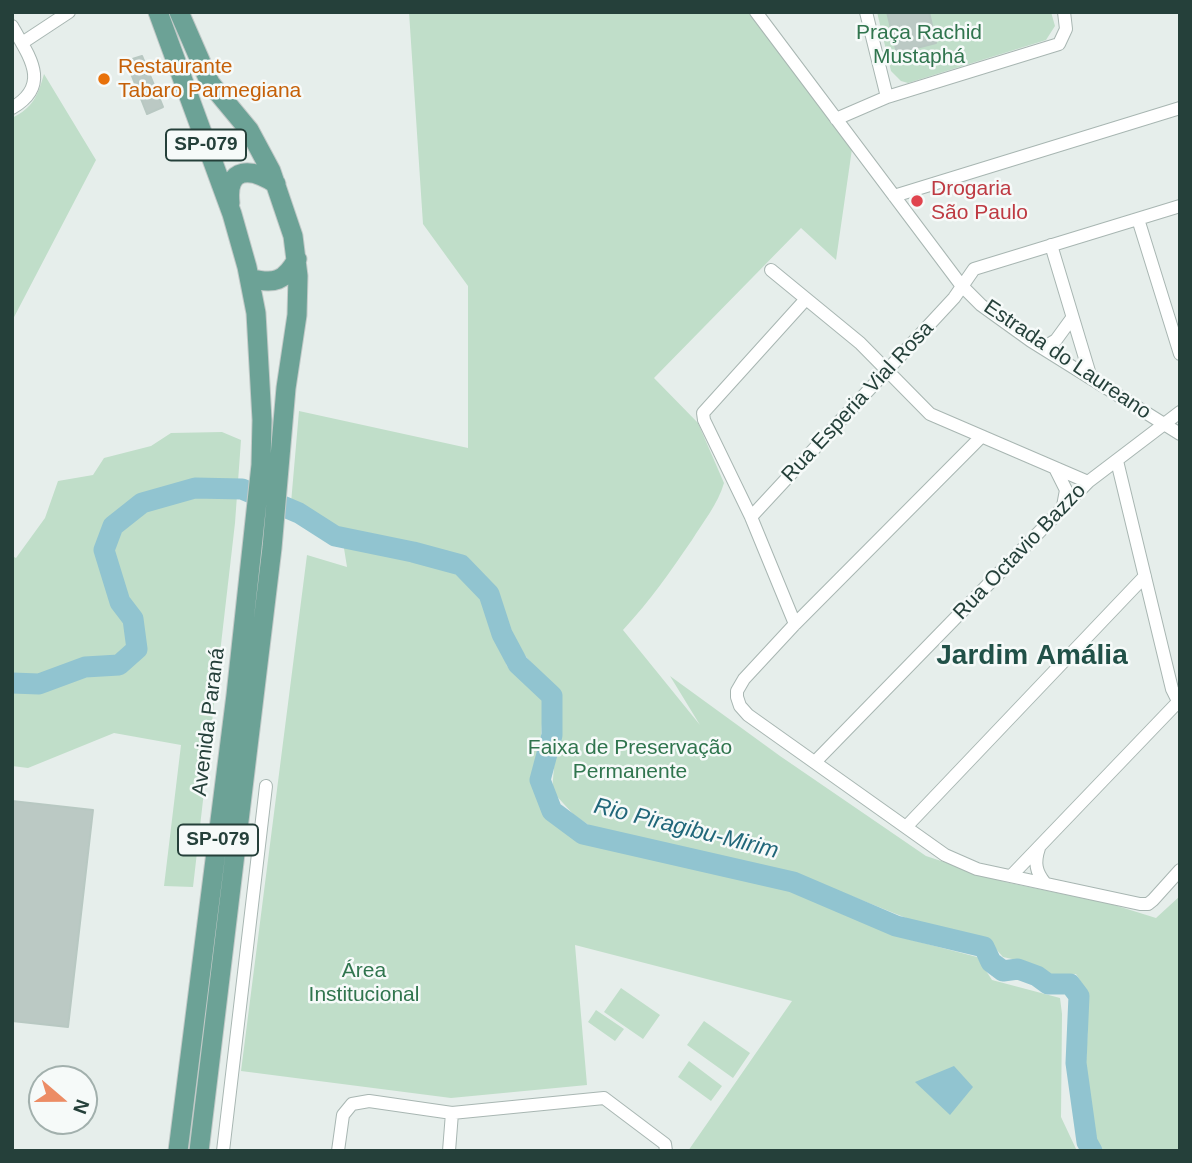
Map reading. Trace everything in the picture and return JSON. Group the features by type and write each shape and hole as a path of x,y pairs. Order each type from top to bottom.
{"main road":[{"name":"SP-079","path":"158,12 232,214 250,278 256,313 262,420 270,468"},
{"name":"SP-079","path":"179,12 210,83 249,130 276,184 288,217 297,259 297,315 270,468"},
{"path":"232,214 229,193 231,183 238,174 261,174 276,184"},
{"path":"250,278 267,282 279,280 290,272 297,259"},
{"name":"Avenida Paraná","path":"178,1151 255,528 270,468"},
{"name":"Avenida Paraná","path":"199,1151 272,548 270,468"}],"street":[{"path":"22,43 69,12"},
{"name":"Estrada do Laureano","path":"756,12 961,285 982,305 1043,348 1180,434"},
{"path":"866,12 887,97"},
{"path":"836,119 887,97 1052,47 1063,39 1066,29 1064,12"},
{"path":"12,26 35,71 35,86 27,98 12,108"},
{"path":"894,196 1180,108"},
{"name":"Rua Esperia Vial Rosa","path":"751,517 954,298 974,269 1180,206"},
{"path":"1138,219 1180,354"},
{"path":"1051,245 1090,378"},
{"path":"771,270 860,343 930,414 1088,482"},
{"path":"795,624 751,517 703,413 806,299"},
{"path":"1043,348 1056,340 1072,318"},
{"path":"1143,440 1148,429 1144,412"},
{"name":"Rua Octavio Bazzo","path":"815,762 1088,482 1180,412"},
{"path":"981,437 744,679 737,691 740,706 748,715 945,855 977,869 1148,904 1180,870"},
{"path":"1011,876 1179,703 1172,689 1117,461"},
{"path":"1055,468 1062,477 1066,490 1063,508"},
{"path":"906,827 1145,576"},
{"path":"223,1151 266,786"},
{"path":"1041,845 1035,863 1045,884"},
{"path":"338,1151 342,1115 352,1104 369,1101 452,1113 604,1098 665,1144 666,1151"},
{"path":"449,1151 452,1113"}],"green space":[{"name":"Faixa de Preservação Permanente","path":"409,12 748,12 852,149 836,260 801,228 654,378 698,423 724,483 714,506 668,575 623,630 700,725 670,676 780,756 926,856 1005,882 1111,904 1156,918 1180,896 1180,1151 1102,1151 1097,1141 1085,1076 1088,1026 1084,987 1076,974 1048,977 1021,961 1003,957 989,941 926,926 804,877 596,830 574,815 552,791 560,697 518,647 492,589 469,559 339,528 291,503 299,411 468,448 468,286 423,224"},
{"name":"Praça Rachid Mustaphá","path":"877,12 1051,12 1055,26 1046,40 908,83 901,81 891,71"},
{"path":"44,74 96,160 12,321 12,118 34,100"},
{"path":"222,432 241,440 235,523 193,887 164,886 181,745 114,733 28,768 12,766 12,556 16,558 45,518 58,481 93,475 104,458 151,446 171,433"},
{"name":"Área Institucional","path":"343,542 459,574 482,598 507,666 544,697 541,736 531,778 543,812 568,833 589,845 791,891 908,939 977,957 992,980 1060,998 1061,1117 1077,1151 688,1151 792,1001 575,945 587,1085 451,1098 241,1071 307,555 347,567"},
{"path":"621,988 660,1015 643,1039 604,1012"},
{"path":"596,1010 624,1029 615,1041 588,1022"},
{"path":"704,1021 750,1053 733,1078 687,1045"},
{"path":"689,1061 722,1086 711,1101 678,1077"}],"water":[{"path":"954,1066 973,1087 950,1115 915,1082"}],"building":[{"path":"887,12 929,12 936,43 897,53"},
{"path":"142,56 163,107 147,114 126,61"},
{"path":"12,801 93,810 68,1027 12,1021"}],"waterway":[{"name":"Rio Piragibu-Mirim","path":"12,683 39,684 85,667 119,665 137,649 133,619 120,602 104,550 113,526 142,503 195,488 242,489 299,513 335,536 461,565 489,594 502,634 518,664 552,696 552,735 540,780 552,811 583,834 793,882 896,926 984,947 991,962 1003,971 1018,969 1037,976 1048,984 1070,984 1079,996 1076,1063 1087,1142 1092,1151"}],"place":[{"name":"Restaurante Tabaro Parmegiana","path":"104,79"},
{"name":"Drogaria São Paulo","path":"917,201"}],"district":[{"name":"Jardim Amália","path":"1032,656"}]}
